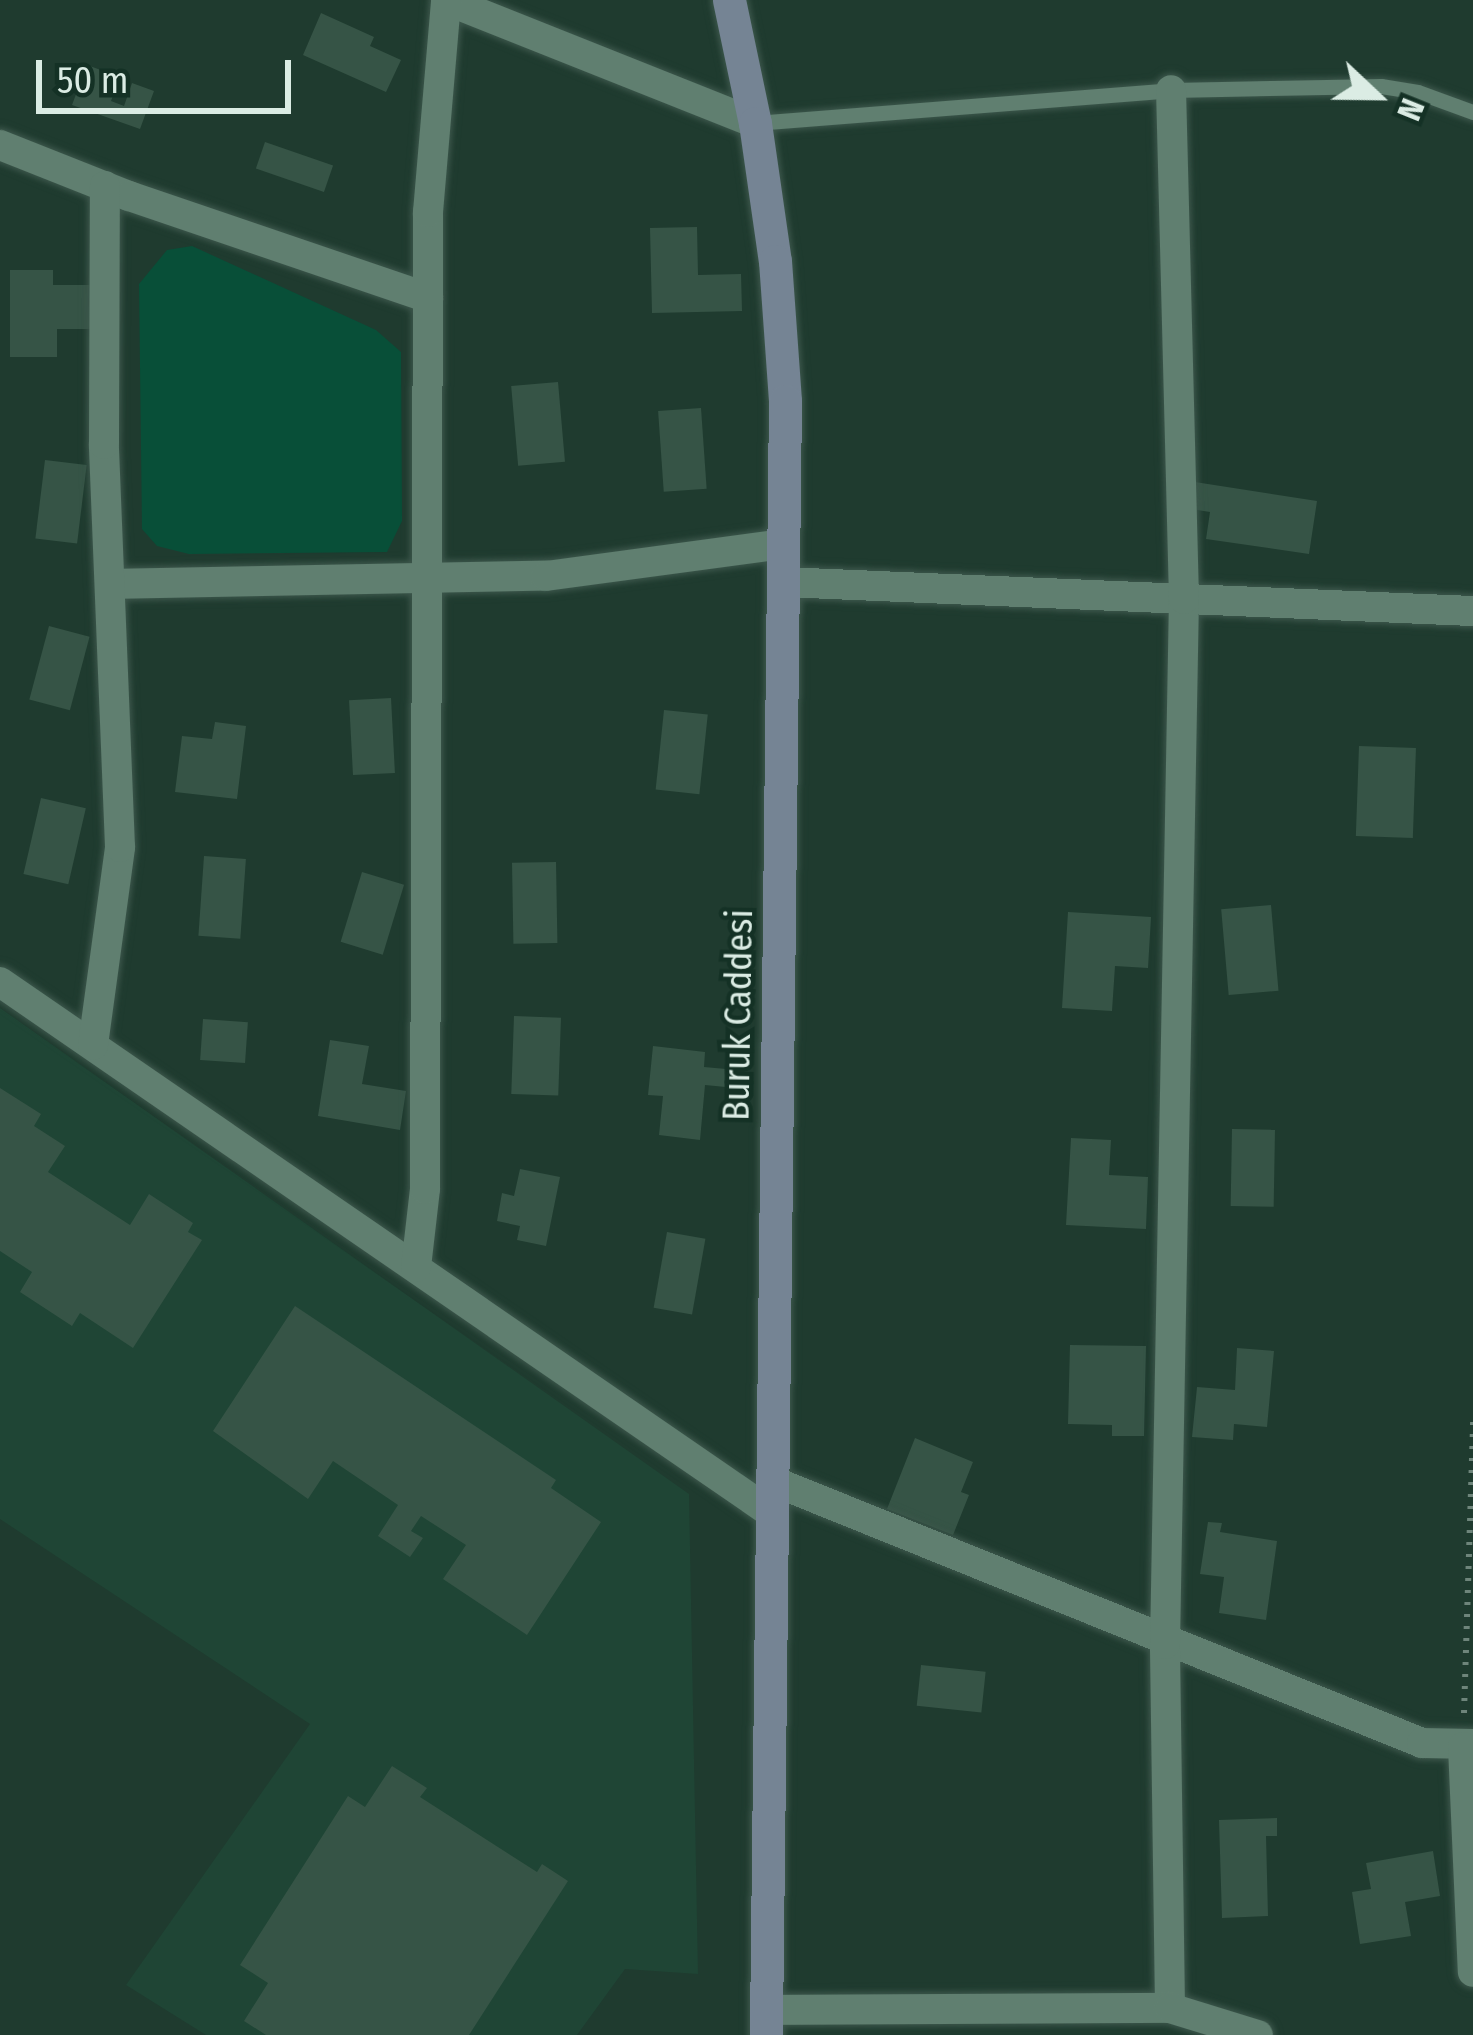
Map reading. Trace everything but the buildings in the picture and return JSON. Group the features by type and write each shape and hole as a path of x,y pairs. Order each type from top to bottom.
{"main road":[{"name":"Buruk Caddesi","path":"729,0 775,262 784,377 766,2022"}],"street":[{"path":"416,1268 425,1189 428,212 446,0 754,123"},
{"path":"1170,2008 1165,1644 1184,599 1171,90"},
{"path":"0,145 428,298"},
{"path":"93,1046 120,847 110,584 105,186"},
{"path":"110,584 427,582 545,576 784,544"},
{"path":"783,582 1473,611"},
{"path":"0,982 416,1268 773,1498 1468,1758 1473,1972"},
{"path":"766,2022 1170,2008 1258,2035"}],"lane":[{"path":"754,123 1171,90 1381,86 1418,92 1473,112"}],"path":[{"path":"1468,1758 1473,1420"}],"shaded area":[{"path":"192,246 376,330 401,352 402,521 387,552 189,554 157,546 142,529 139,284 167,250"},
{"path":"0,1008 689,1494 698,1974 625,1969 577,2035 206,2035 126,1985 310,1724 0,1519"}]}
